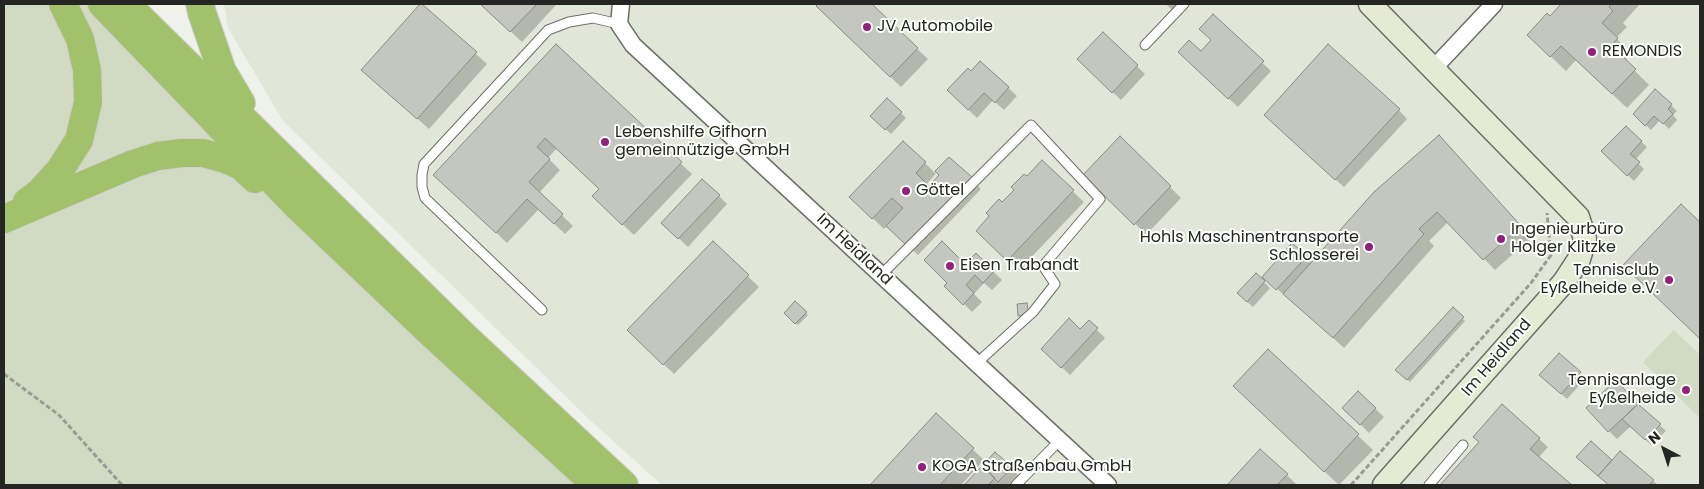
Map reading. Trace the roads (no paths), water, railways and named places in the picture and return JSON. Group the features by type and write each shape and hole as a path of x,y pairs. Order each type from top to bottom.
{"highway":[{"path":"4,218 39,193 60,170 79,140 88,102 87,70 80,39 63,4"},
{"path":"102,4 296,205 435,337 596,485"},
{"path":"126,4 465,338 624,485"},
{"path":"200,4 222,70 259,135"},
{"path":"4,218 133,164 158,156 182,153 203,153 225,158 241,166 269,191 296,205"}],"street":[{"path":"619,24 621,4"},
{"name":"Im Heidland","path":"1370,4 1578,217 1585,239 1579,260 1564,282 1384,485"},
{"path":"1433,69 1494,4"},
{"name":"Im Heidland","path":"619,24 633,45 1108,485"}],"lane":[{"path":"1145,45 1184,4"},
{"path":"542,310 426,198 422,187 424,164 548,30 569,22 593,18 619,24"},
{"path":"881,275 1031,125 1100,198 1043,266 1055,284 1033,312 977,363"},
{"path":"1016,485 1060,440"},
{"path":"1430,485 1463,445"}],"place":[{"name":"JV Automobile","path":"867,27"},
{"name":"REMONDIS","path":"1592,52"},
{"name":"Lebenshilfe Gifhorn gemeinnützige GmbH","path":"605,142"},
{"name":"Göttel","path":"906,191"},
{"name":"Ingenieurbüro Holger Klitzke","path":"1501,239"},
{"name":"Hohls Maschinentransporte Schlosserei","path":"1369,247"},
{"name":"Eisen Trabandt","path":"950,266"},
{"name":"Tennisclub Eyßelheide e.V.","path":"1669,280"},
{"name":"Tennisanlage Eyßelheide","path":"1686,390"},
{"name":"KOGA Straßenbau GmbH","path":"922,467"}]}
